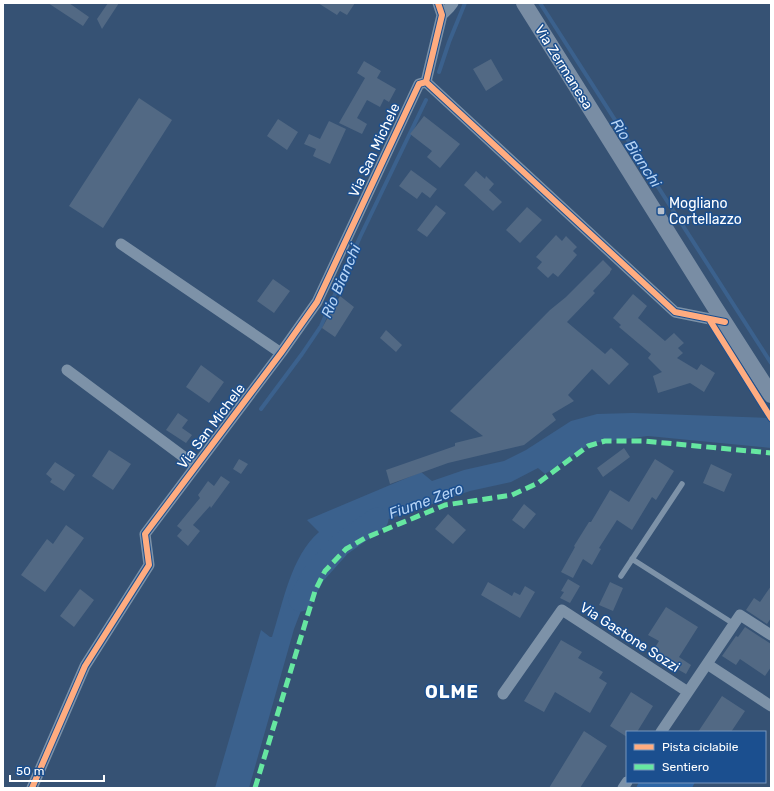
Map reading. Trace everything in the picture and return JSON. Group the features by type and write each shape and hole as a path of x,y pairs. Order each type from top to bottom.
{"main road":[{"name":"Via Zermanesa","path":"524,3 771,395"}],"street":[{"path":"438,3 442,15"},
{"name":"Via San Michele","path":"32,788 85,666 149,565 145,534 281,353 316,302 419,84 426,82 442,15 453,3"},
{"path":"426,82 675,312 725,322"},
{"path":"121,244 281,353"},
{"name":"Via San Michele","path":"67,370 196,466"},
{"name":"Via Gastone Sozzi","path":"503,694 562,610 688,692"},
{"name":"Via Gastone Sozzi","path":"662,731 740,614 771,635"},
{"path":"707,664 771,706"}],"lane":[{"path":"621,576 682,484"},
{"path":"632,559 734,624"}],"shaded area":[{"path":"638,783 694,783 692,788 636,788"}],"water":[{"path":"633,413 771,418 771,448 648,436 592,443 545,474 538,468 511,482 470,491 386,520 333,545 317,569 294,629 249,788 215,788 261,630 272,637 284,595 295,567 309,542 319,532 307,520 421,472 432,481 464,470 504,461 526,450 571,421 597,414"}],"building":[{"path":"48,3 69,3 89,17 83,26"},
{"path":"108,3 119,3 102,29 97,19"},
{"path":"318,3 355,3 347,15 340,11 337,15"},
{"path":"491,59 503,80 486,91 473,69"},
{"path":"364,61 381,71 377,78 396,89 389,102 384,99 380,107 367,100 357,118 367,124 362,134 339,123 365,78 357,73"},
{"path":"139,98 172,120 103,228 69,206"},
{"path":"424,116 460,144 440,168 427,157 432,151 410,134"},
{"path":"278,119 298,132 287,150 267,136"},
{"path":"329,121 346,129 330,164 313,156 316,149 304,144 309,134 320,139"},
{"path":"411,170 437,189 430,198 422,192 417,199 399,186"},
{"path":"476,171 485,179 486,176 494,184 489,190 502,202 493,211 464,185"},
{"path":"436,205 446,213 427,237 417,230"},
{"path":"527,207 542,220 520,243 506,230"},
{"path":"556,235 562,241 566,236 577,247 573,251 577,255 558,277 553,273 548,278 537,268 542,262 536,257"},
{"path":"603,260 612,269 610,273 593,291 595,293 567,322 605,354 611,348 629,364 609,385 592,369 568,395 574,401 552,414 556,420 524,445 448,463 390,484 386,470 455,446 455,443 483,436 450,411 550,310 566,297"},
{"path":"273,279 290,291 274,313 257,301"},
{"path":"633,294 647,306 638,318 665,341 674,333 684,343 678,348 683,353 677,358 697,370 701,364 715,373 704,392 690,383 658,393 653,376 662,372 648,358 651,354 619,327 621,325 613,318"},
{"path":"340,296 354,307 335,337 322,328"},
{"path":"386,330 402,345 396,352 380,338"},
{"path":"201,365 224,382 209,403 186,387"},
{"path":"178,413 188,420 182,428 192,435 186,443 166,430"},
{"path":"624,448 630,457 603,477 597,468"},
{"path":"109,450 131,464 113,490 92,476"},
{"path":"239,459 248,464 241,474 233,469"},
{"path":"655,459 674,471 656,500 652,497 632,530 617,520 599,548 601,549 592,565 583,559 573,578 561,572 575,547 574,546 589,522 591,522 610,490 629,502"},
{"path":"55,462 75,475 64,491 50,482 52,479 46,474"},
{"path":"711,464 732,474 724,492 703,483"},
{"path":"221,476 230,482 211,508 210,506 193,525 200,531 188,546 177,536 182,530 177,526 200,498 198,495 208,481 214,486"},
{"path":"524,504 536,514 524,529 512,520"},
{"path":"448,514 466,530 453,544 435,529"},
{"path":"66,525 84,538 45,592 21,575 47,539 53,544"},
{"path":"568,579 580,586 570,603 560,598 564,592 561,591"},
{"path":"488,582 512,596 514,592 520,595 525,586 535,592 520,618 481,595"},
{"path":"610,582 623,588 613,611 599,605"},
{"path":"771,586 771,618 767,624 746,610 754,598 760,602"},
{"path":"80,589 94,600 74,627 60,616"},
{"path":"666,607 698,627 679,657 691,665 686,674 651,654 659,641 648,635"},
{"path":"745,627 771,644 771,667 765,676 740,659 736,665 722,656 736,636 738,637"},
{"path":"561,640 582,652 578,658 603,672 599,678 607,683 590,713 555,692 544,712 524,701"},
{"path":"631,692 653,706 638,731 626,731 626,736 610,726"},
{"path":"722,696 745,711 732,731 699,731"},
{"path":"584,731 607,746 580,788 549,788"}],"waterway":[{"name":"Rio Bianchi","path":"439,72 449,42 465,3"},
{"name":"Rio Bianchi","path":"540,3 771,363"},
{"name":"Rio Bianchi","path":"261,409 321,326 360,237 426,100"},
{"name":"Fiume Zero","path":"300,600 314,574 340,545 377,519"}],"marked path":[{"path":"255,788 315,591 325,571 346,549 365,538 445,505 512,495 538,483 588,446 605,441 644,441 771,453"}],"cycle path":[{"path":"438,3 442,15 426,82 675,312 725,322"},
{"path":"32,788 85,666 149,565 145,534 281,353 317,302 419,84 426,82"},
{"path":"709,319 771,418"}],"place":[{"name":"Mogliano Cortellazzo","path":"661,211"}],"district":[{"name":"OLME","path":"452,692"}]}
